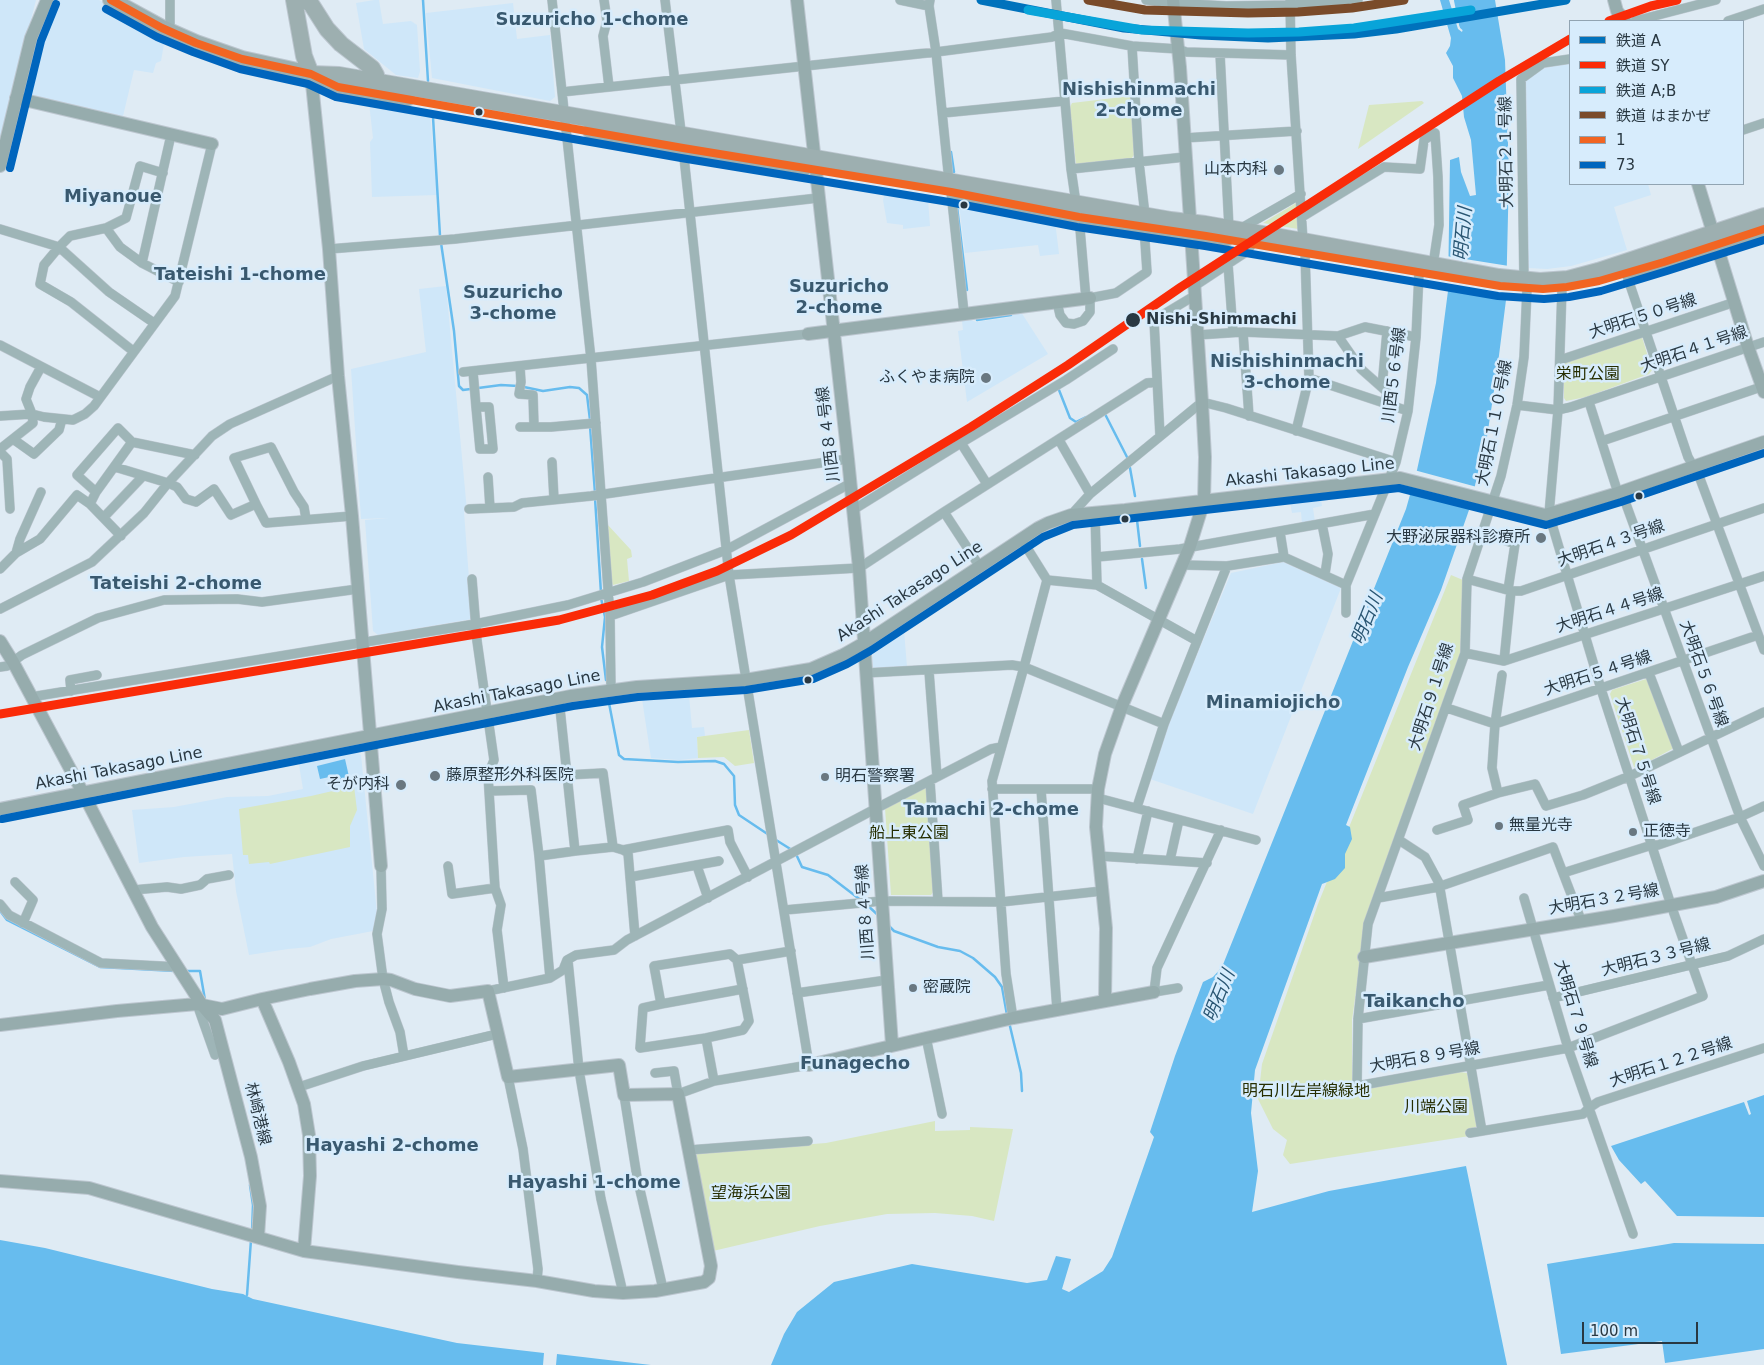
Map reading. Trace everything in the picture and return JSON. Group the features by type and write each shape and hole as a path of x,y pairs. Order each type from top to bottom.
{"highway":[{"path":"111,0 170,32 242,59 311,74 339,75 377,82 566,121"},
{"path":"294,0 304,56 311,74 338,87 566,121 1190,229 1242,234 1419,273 1437,269"},
{"path":"304,0 313,54 311,74"},
{"path":"304,0 311,4 332,34 372,68 377,82"},
{"path":"1304,247 1523,284 1562,288 1599,281 1626,273 1716,239 1764,216"},
{"path":"1190,229 1242,234"},
{"path":"1523,284 1598,272 1716,239 1764,229"}],"street":[{"path":"0,166 31,38 47,0"},
{"path":"170,0 170,32"},
{"path":"552,0 591,359 610,616 612,691"},
{"path":"604,0 607,21 603,36 609,87"},
{"path":"665,0 729,575 791,950 808,1065"},
{"name":"川西８４号線","path":"797,0 859,568 892,1045"},
{"path":"900,0 929,3 943,113 964,314"},
{"path":"1056,0 1071,170 1090,312 1083,320 1074,324 1066,323 1060,314 1057,302"},
{"path":"1146,0 1226,3 1358,0"},
{"path":"1614,0 1617,11 1624,20"},
{"path":"1639,20 1716,0"},
{"path":"1105,1001 1106,928 1096,827 1098,794 1105,754 1122,706 1183,565 1204,502 1205,457 1202,402 1174,2"},
{"path":"1290,3 1291,55 1304,247 1309,378 1296,431"},
{"path":"1731,20 1764,10"},
{"path":"562,92 936,52 1052,37 1060,33 1132,46 1178,49 1186,52 1291,55"},
{"path":"463,372 808,334 1088,299 1116,293 1147,272 1132,46"},
{"path":"1160,436 1154,320 1246,252 1224,134 1220,54"},
{"name":"大明石２１号線","path":"1523,284 1520,79 1543,63 1569,59"},
{"path":"311,74 329,249 338,376 352,516 381,866 382,909 377,934 383,979 400,1032 404,1056"},
{"path":"0,416 32,414 73,420 85,414 100,397 175,296 212,144 16,98"},
{"path":"943,113 1065,101"},
{"path":"1744,130 1764,123"},
{"path":"1184,138 1224,134 1297,131"},
{"path":"1302,217 1384,166 1420,169 1424,140 1435,134 1439,225 1437,269"},
{"path":"142,263 171,135"},
{"path":"1071,170 1185,157"},
{"path":"133,351 71,302 40,284 44,265 70,236 106,228 126,218 140,166 162,173"},
{"path":"1602,441 1763,388 1748,347 1698,185"},
{"path":"1242,234 1245,226 1301,194"},
{"path":"329,249 441,241 818,198"},
{"path":"106,228 120,247 142,263 179,282"},
{"path":"0,229 59,247 110,292 154,323"},
{"path":"1228,264 1233,332"},
{"name":"川西５６号線","path":"1346,585 1375,514 1396,479 1396,462 1408,411 1416,337 1419,273"},
{"path":"1626,273 1688,457 1694,467 1717,524 1764,650"},
{"name":"大明石１１０号線","path":"1490,501 1501,476 1517,405 1524,357 1523,284"},
{"path":"1549,514 1558,410 1562,288"},
{"name":"大明石５０号線","path":"1560,360 1735,302"},
{"path":"1197,335 1243,332 1308,333 1338,336 1365,327 1416,337"},
{"path":"1382,387 1387,331"},
{"path":"1243,332 1249,416"},
{"path":"1338,336 1361,369 1387,392 1385,404"},
{"name":"大明石４１号線","path":"1517,405 1558,410 1589,402 1764,342"},
{"path":"0,345 100,397"},
{"path":"853,510 1066,380 1113,349"},
{"path":"10,509 7,459 0,451 33,423 32,414 26,399 41,366"},
{"path":"520,367 519,394 533,395 534,426"},
{"path":"473,371 476,407 480,449 493,448 489,407 476,407"},
{"path":"0,609 92,562 144,513 168,482 195,456 212,436 230,424 338,376"},
{"path":"1309,378 1408,411"},
{"path":"610,616 729,575 859,568 1147,383 1158,382"},
{"path":"1202,402 1396,462"},
{"path":"1071,515 1090,494 1202,402"},
{"name":"大明石５６号線","path":"1589,402 1618,493 1626,504 1740,817 1764,866"},
{"path":"13,439 34,454 58,430 62,419"},
{"path":"520,427 596,423"},
{"path":"96,492 77,475 118,428 132,442 195,456"},
{"path":"1059,440 1090,494"},
{"path":"90,504 96,492 132,442"},
{"name":"Akashi Takasago Line","path":"0,809 559,699 637,687 746,680 811,669 843,655 864,643 1048,523 1071,515 1204,502 1396,479 1490,501 1533,514 1545,515 1618,493 1764,442"},
{"path":"961,443 987,484"},
{"path":"306,519 304,506 294,492 271,446 234,458 266,523 352,516"},
{"path":"469,509 514,507 522,503 591,496 601,493 848,459"},
{"path":"552,462 554,499"},
{"path":"115,467 168,482 177,488 186,499 196,502 214,489 230,515 256,504"},
{"path":"104,517 143,476"},
{"path":"488,477 490,508"},
{"path":"31,697 475,624 568,605 643,582 726,550 851,483"},
{"path":"16,553 20,539 41,492"},
{"path":"0,570 16,553 40,539 77,495 104,517 121,536"},
{"name":"大明石９１号線","path":"1378,898 1465,653 1467,580 1483,532 1490,501"},
{"name":"大明石４３号線","path":"1467,580 1520,591 1764,508"},
{"path":"944,512 980,567"},
{"path":"1096,513 1097,585"},
{"path":"1097,557 1180,549 1375,514"},
{"name":"大明石７５号線","path":"1549,514 1601,689 1703,996"},
{"path":"1322,524 1328,554 1325,574"},
{"path":"1280,532 1284,557"},
{"path":"1465,653 1504,662 1509,590 1515,544 1483,532"},
{"path":"1013,1018 1006,974 992,780 1047,580 1022,540"},
{"path":"1183,565 1226,566 1284,557 1346,585 1346,613"},
{"path":"1137,807 1164,724 1226,566"},
{"name":"大明石４４号線","path":"1504,662 1764,576"},
{"path":"472,579 475,624 494,760 488,775 495,888 501,905 497,930 504,988"},
{"path":"1047,580 1097,585 1197,641"},
{"path":"0,667 7,666 22,655 98,618 164,600 237,599 262,602 358,589"},
{"name":"大明石５４号線","path":"1495,724 1758,635"},
{"name":"林崎港線","path":"0,641 83,793 152,927 204,1007 215,1020 251,1157 260,1206 253,1236"},
{"path":"866,673 1012,665 1122,706 1164,724"},
{"path":"929,670 938,901"},
{"path":"1649,673 1679,752"},
{"path":"71,691 70,680 97,675"},
{"path":"1498,793 1492,768 1495,724 1502,675"},
{"path":"559,699 575,851"},
{"path":"1447,708 1495,724"},
{"path":"1437,830 1468,820 1463,805 1498,793 1535,784 1546,806 1583,794 1630,776 1764,712"},
{"path":"0,1025 117,1011 204,1007 222,1009 262,998 355,981 392,980 415,989 450,996 488,991 550,978 563,970 568,960 576,955 614,950 635,936 775,862 991,749 1001,747"},
{"path":"567,775 603,773 613,847"},
{"path":"992,789 1041,789 1098,794 1148,811 1256,840"},
{"path":"1041,789 1057,1010"},
{"path":"489,792 531,790 550,978"},
{"path":"1563,873 1652,845 1658,845 1740,817 1764,806"},
{"path":"1137,859 1148,811"},
{"path":"1170,860 1179,820"},
{"path":"623,850 728,830 730,842 748,877"},
{"path":"1154,992 1157,968 1221,830"},
{"path":"1399,840 1425,857 1438,882 1482,1131"},
{"path":"539,856 613,847 628,853 635,936"},
{"path":"1378,898 1438,887 1553,847 1581,920"},
{"path":"1099,856 1206,863"},
{"path":"630,877 719,861"},
{"path":"448,866 452,894 495,888"},
{"path":"697,866 708,898"},
{"path":"133,890 167,887 181,889 200,885 207,879 229,875"},
{"name":"大明石３２号線","path":"1364,957 1716,897 1764,881"},
{"path":"15,882 33,900 23,923"},
{"path":"784,910 882,913 938,901 1001,902 1102,891"},
{"name":"大明石８９号線","path":"1378,898 1368,924 1364,957 1358,1019 1357,1086 1568,1048 1703,996"},
{"name":"大明石７９号線","path":"1524,898 1568,1048 1633,1234"},
{"path":"0,904 4,917 23,923 101,963 179,967"},
{"name":"大明石３３号線","path":"1553,998 1728,956 1764,939"},
{"path":"737,960 791,950"},
{"path":"661,1004 654,966 730,954 737,960 743,989 749,1021 743,1030 706,1038 640,1048 643,1008 743,989"},
{"path":"568,960 579,1070 601,1199 623,1293"},
{"path":"797,993 887,980"},
{"path":"1358,1019 1549,985"},
{"path":"624,1095 678,1094 714,1081 808,1065 1013,1018 1178,988"},
{"path":"488,991 523,1149 538,1269 537,1281"},
{"path":"262,998 299,1087 304,1104 309,1143 310,1176 304,1252"},
{"path":"204,1007 215,1055"},
{"path":"299,1087 363,1066 497,1034"},
{"path":"926,1037 942,1114"},
{"path":"706,1038 714,1081"},
{"name":"大明石１２２号線","path":"1470,1133 1583,1114 1598,1102 1764,1048"},
{"path":"508,1077 619,1065 637,1177 664,1289"},
{"path":"0,1181 89,1188 304,1252 623,1293 664,1289 704,1282 709,1278 711,1266 674,1071 655,1073"},
{"path":"689,1150 808,1141"}],"shaded area":[{"path":"0,0 36,0 0,141"},
{"path":"59,0 99,0 160,33 164,44 161,61 156,63 153,73 134,70 123,116 28,94 46,16 51,7"},
{"path":"379,0 383,24 411,21 417,25 420,71 418,78 396,75 364,49 356,3"},
{"path":"513,3 517,39 550,35 555,97 550,101 432,78 426,13"},
{"path":"1569,61 1569,185 1648,185 1651,195 1614,207 1627,250 1571,266 1547,269 1528,268 1526,81 1545,64"},
{"path":"369,103 430,113 437,195 372,197 370,142 373,138"},
{"path":"885,192 928,199 930,226 903,229 903,225 887,223 883,200"},
{"path":"959,204 1055,221 1059,254 1040,256 1038,245 965,253"},
{"path":"446,286 467,511 464,512 472,619 378,635 373,631 365,520 388,518 361,519 351,369 426,352 419,289"},
{"name":"ふくやま病院","path":"1021,312 1048,354 967,402 958,331 963,330 962,321 971,320 976,322 1011,317 1011,313"},
{"path":"1320,492 1322,506 1313,508 1315,522 1302,524 1301,512 1292,513 1289,497"},
{"path":"1283,562 1341,588 1253,814 1150,779 1167,727 1231,573"},
{"path":"904,630 907,667 873,669 872,657 876,648"},
{"path":"689,695 692,728 704,727 705,736 697,737 698,758 679,760 651,758 642,699"},
{"path":"353,749 361,755 377,913 373,931 331,939 310,947 249,955 236,891 232,854 184,857 139,863 132,810 174,807 227,797 268,796 303,789 298,759 330,756"}],"green space":[{"path":"1131,96 1134,155 1131,159 1076,165 1070,107 1072,103"},
{"path":"1422,101 1424,103 1358,149 1369,105"},
{"path":"1296,203 1298,229 1263,223"},
{"name":"栄町公園","path":"1642,337 1652,370 1649,374 1586,397 1566,401 1564,398 1564,362"},
{"path":"607,524 631,550 632,557 627,559 629,581 613,585 611,581"},
{"name":"明石川左岸線緑地","path":"1451,575 1463,580 1462,653 1361,957 1352,1020 1352,1090 1460,1072 1467,1073 1476,1117 1476,1135 1290,1164 1283,1155 1287,1140 1273,1129 1258,1099 1262,1064 1318,904"},
{"path":"1646,679 1674,748 1637,768 1634,767 1610,694 1612,690"},
{"path":"749,730 754,763 735,766 724,757 698,758 697,737"},
{"path":"354,786 357,810 350,826 350,847 270,864 269,862 249,864 248,855 243,855 239,809"},
{"name":"船上東公園","path":"925,787 928,791 934,891 931,895 891,895 885,808"},
{"name":"望海浜公園","path":"935,1121 935,1131 970,1130 970,1127 1013,1129 994,1221 972,1216 935,1213 887,1214 820,1226 713,1251 694,1158 698,1153 826,1143"}],"water":[{"path":"1440,0 1449,0 1458,29 1462,32 1465,22 1461,0 1495,0 1505,60 1509,172 1506,300 1487,437 1469,510 1441,590 1408,667 1346,825 1350,827 1352,839 1345,854 1345,868 1335,879 1322,884 1255,1070 1251,1113 1258,1171 1252,1212 1329,1191 1466,1166 1507,1365 771,1365 784,1334 797,1312 834,1282 912,1264 1027,1283 1047,1280 1056,1256 1071,1259 1062,1289 1069,1292 1103,1271 1112,1257 1154,1137 1150,1132 1175,1056 1203,982 1213,977 1222,967 1406,509 1417,470 1436,383 1448,291 1450,160 1459,157 1461,172 1470,196 1476,195 1471,140 1464,117 1462,96 1453,78 1453,66 1446,53 1450,46 1451,38"},
{"path":"345,759 350,781 336,784 334,776 320,779 317,766"},
{"path":"1764,1095 1764,1217 1677,1216 1645,1181 1641,1184 1619,1160 1611,1146 1744,1102 1749,1115 1751,1114 1747,1101"},
{"path":"0,1240 45,1248 212,1289 243,1294 253,1299 457,1343 544,1353 543,1365 0,1365"},
{"path":"1674,1243 1764,1244 1764,1349 1665,1363 1662,1341 1561,1354 1547,1264"},
{"path":"557,1354 651,1365 556,1365"}],"pier":[{"path":"1446,256 1509,266 1508,300 1446,289"},
{"path":"1414,470 1477,487 1471,509 1408,492"}],"waterway":[{"path":"423,0 428,81"},
{"name":"明石川","path":"1461,0 1466,24"},
{"path":"433,117 440,236 454,331 459,386 463,390 501,385 518,386"},
{"path":"951,152 954,172"},
{"path":"957,207 967,290"},
{"path":"977,320 1011,315"},
{"path":"524,387 543,391 570,387 579,388 587,395 590,420"},
{"path":"1059,390 1070,418 1076,422 1086,417"},
{"path":"1105,414 1128,459"},
{"path":"590,426 595,493"},
{"path":"1130,468 1135,496"},
{"path":"595,498 601,593"},
{"path":"1137,520 1140,546"},
{"path":"1142,559 1146,588"},
{"path":"601,598 605,617 602,647 606,680"},
{"path":"609,703 619,755 624,759 678,762 715,761 724,764 734,776 735,805 739,815 769,835"},
{"path":"776,840 792,850"},
{"path":"796,854 802,867 828,875 862,901"},
{"path":"866,904 879,916"},
{"path":"1,912 7,920 100,967 175,971"},
{"path":"888,925 894,931 938,947 960,951 973,958 995,977 1002,987 1007,1015"},
{"path":"185,971 200,971 205,1000"},
{"path":"1009,1022 1021,1073 1022,1091"},
{"path":"250,1185 253,1205 252,1232"},
{"path":"247,1295 251,1240"}],"rail line":[{"name":"A","path":"981,0 1124,28 1201,35 1268,38 1354,34 1396,29 1566,0"},
{"name":"はまかぜ","path":"1088,0 1145,10 1248,13 1352,8 1404,0"},
{"name":"SY","path":"1612,20 1651,6 1677,0"},
{"name":"A;B","path":"1028,10 1142,30 1248,33 1354,28 1471,10"},
{"name":"SY","path":"0,714 559,620 652,595 717,571 791,535 971,427 1068,365 1181,287 1499,81 1569,40"}],"transit line":[{"name":"1","path":"111,0 162,28 196,43 242,59 311,74 338,87 683,148 951,192 1079,217 1206,236 1500,286 1543,289 1599,281 1764,229"},
{"name":"73","path":"10,168 41,41 56,4"},
{"name":"73","path":"106,9 157,37 193,52 240,69 308,84 336,97 681,158 949,202 1077,227 1205,246 1498,296 1544,299 1601,291 1764,240"},
{"name":"73","path":"2,819 573,706 638,697 746,690 813,679 847,664 870,651 1043,537 1073,525 1399,488 1546,525 1621,502 1764,453"}],"place":[{"name":"山本内科","path":"1279,170"},
{"name":"Nishi-Shimmachi","path":"1133,320"},
{"name":"ふくやま病院","path":"986,378"},
{"name":"大野泌尿器科診療所","path":"1541,538"},
{"name":"藤原整形外科医院","path":"435,776"},
{"name":"明石警察署","path":"825,777"},
{"name":"そが内科","path":"401,785"},
{"name":"無量光寺","path":"1499,826"},
{"name":"正徳寺","path":"1633,832"},
{"name":"密蔵院","path":"913,988"}],"district":[{"name":"Suzuricho 1-chome","path":"592,20"},
{"name":"Nishishinmachi 2-chome","path":"1139,100"},
{"name":"Miyanoue","path":"113,197"},
{"name":"Tateishi 1-chome","path":"240,275"},
{"name":"Suzuricho 2-chome","path":"839,297"},
{"name":"Suzuricho 3-chome","path":"513,303"},
{"name":"Nishishinmachi 3-chome","path":"1287,372"},
{"name":"Tateishi 2-chome","path":"176,584"},
{"name":"Minamiojicho","path":"1273,703"},
{"name":"Tamachi 2-chome","path":"991,810"},
{"name":"Taikancho","path":"1414,1002"},
{"name":"Funagecho","path":"855,1064"},
{"name":"Hayashi 2-chome","path":"392,1146"},
{"name":"Hayashi 1-chome","path":"594,1183"}],"park label":[{"name":"川端公園","path":"1436,1108"}]}
